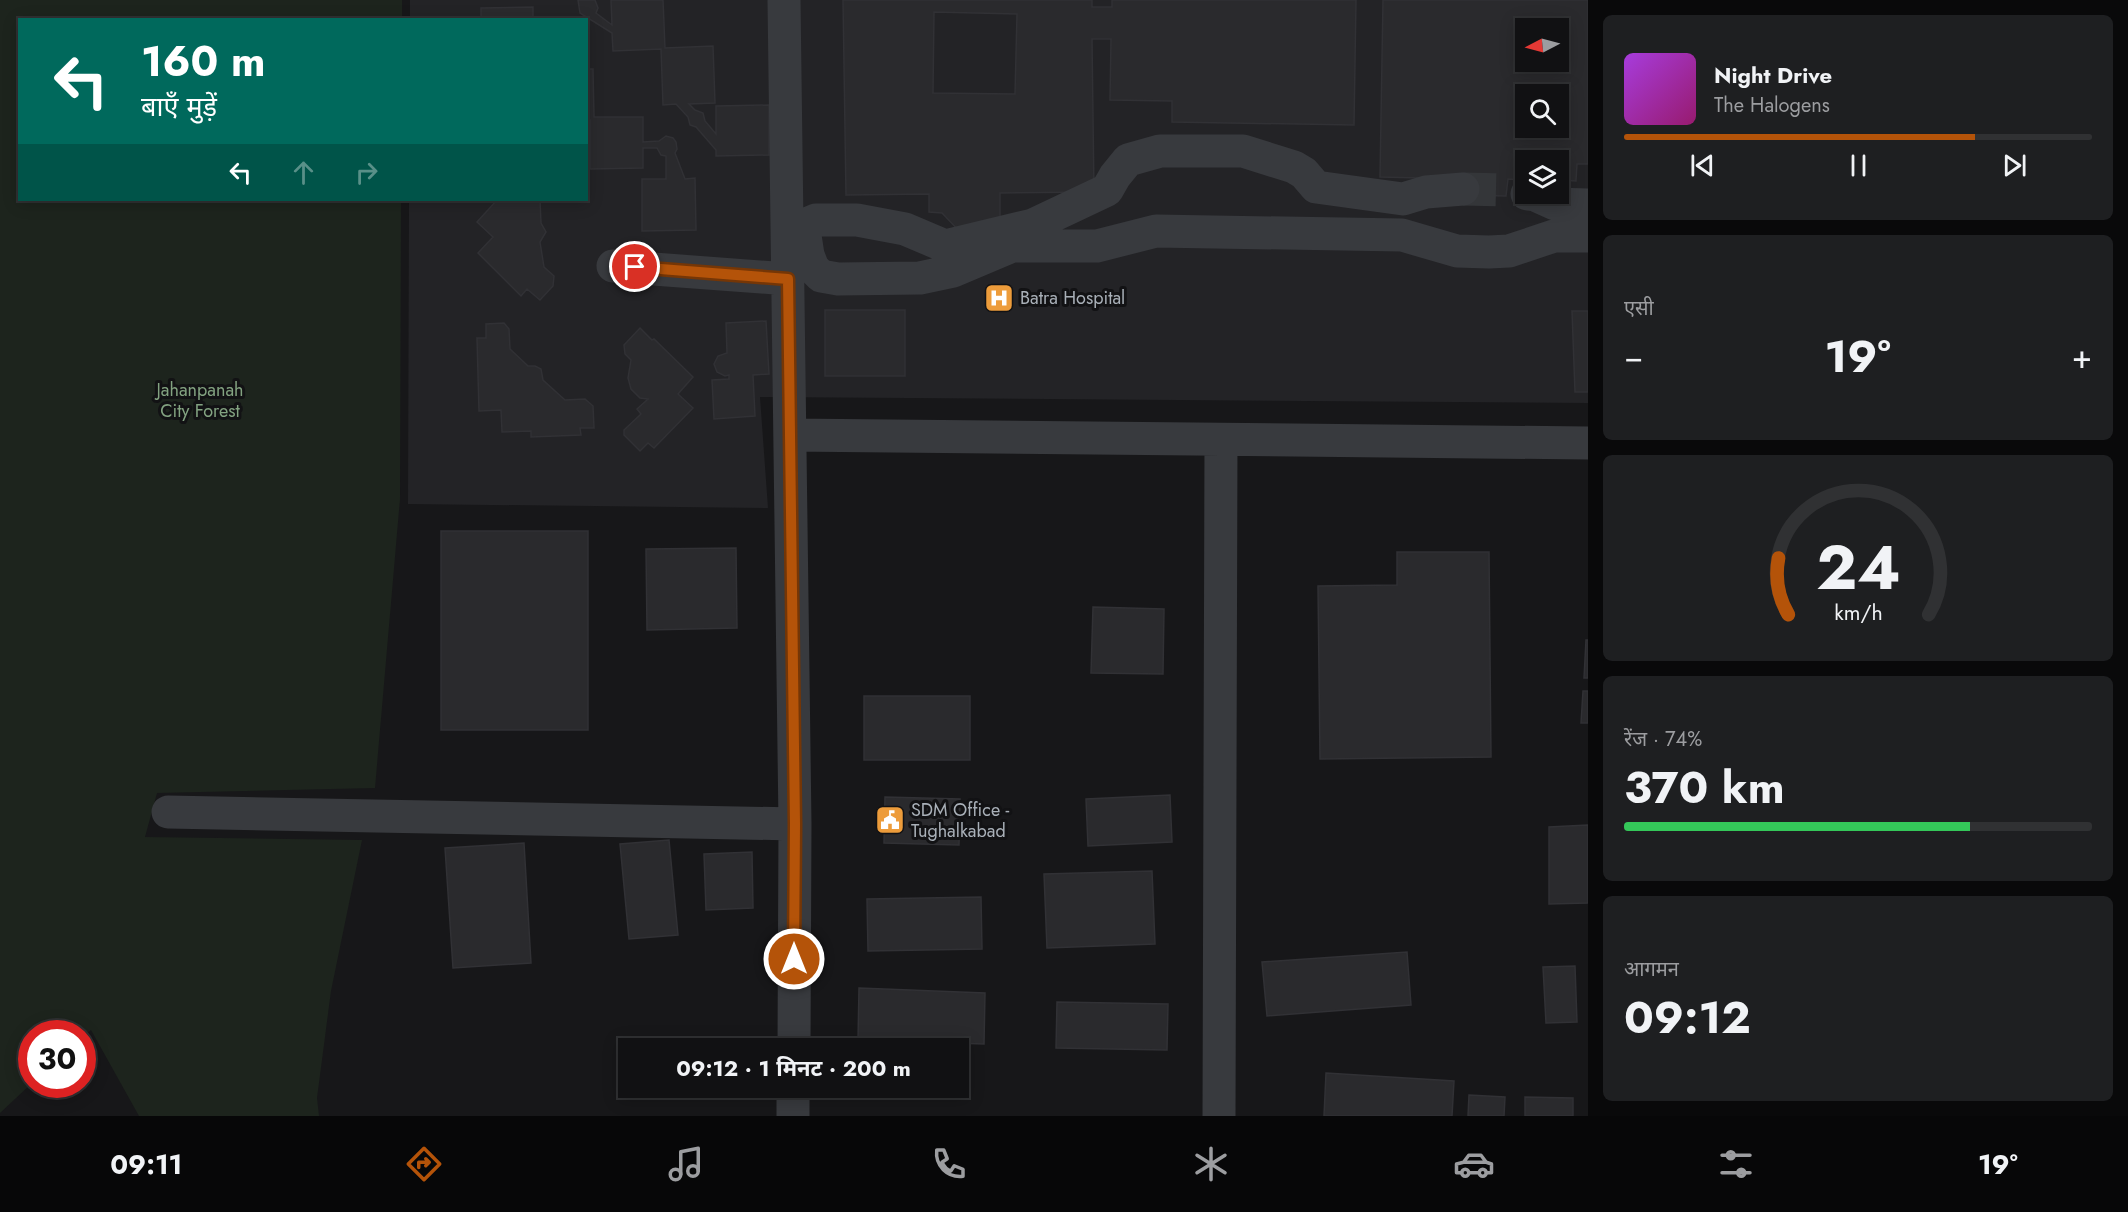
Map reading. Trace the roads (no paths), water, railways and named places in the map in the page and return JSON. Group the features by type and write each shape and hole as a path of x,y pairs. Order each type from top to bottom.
{"street":[{"path":"784,0 795,824 794,1038"},
{"path":"1464,189 1426,192 1403,199 1316,187 1304,173 1294,167 1243,151 1160,151 1128,160 1107,190 1033,225 945,246 905,229 857,220 816,220 804,229 808,255 813,268 821,276 838,279 920,278 953,272 1012,246 1097,246 1156,231 1402,235 1457,251 1509,251 1533,204"},
{"path":"1309,234 1316,187"},
{"path":"1107,190 1115,241"},
{"path":"1402,235 1403,199"},
{"path":"1536,204 1588,236"},
{"path":"1561,204 1588,205"},
{"path":"613,266 788,279"},
{"path":"790,435 1588,443"},
{"path":"1219,1116 1221,441"},
{"path":"168,812 795,824"},
{"path":"793,1098 793,1116"}],"tunnel":[{"path":"1463,189 1507,190"}],"place":[{"name":"Batra Hospital","path":"999,298"},
{"name":"SDM Office - Tughalkabad","path":"890,820"}],"park label":[{"name":"Jahanpanah City Forest","path":"200,400"}]}
